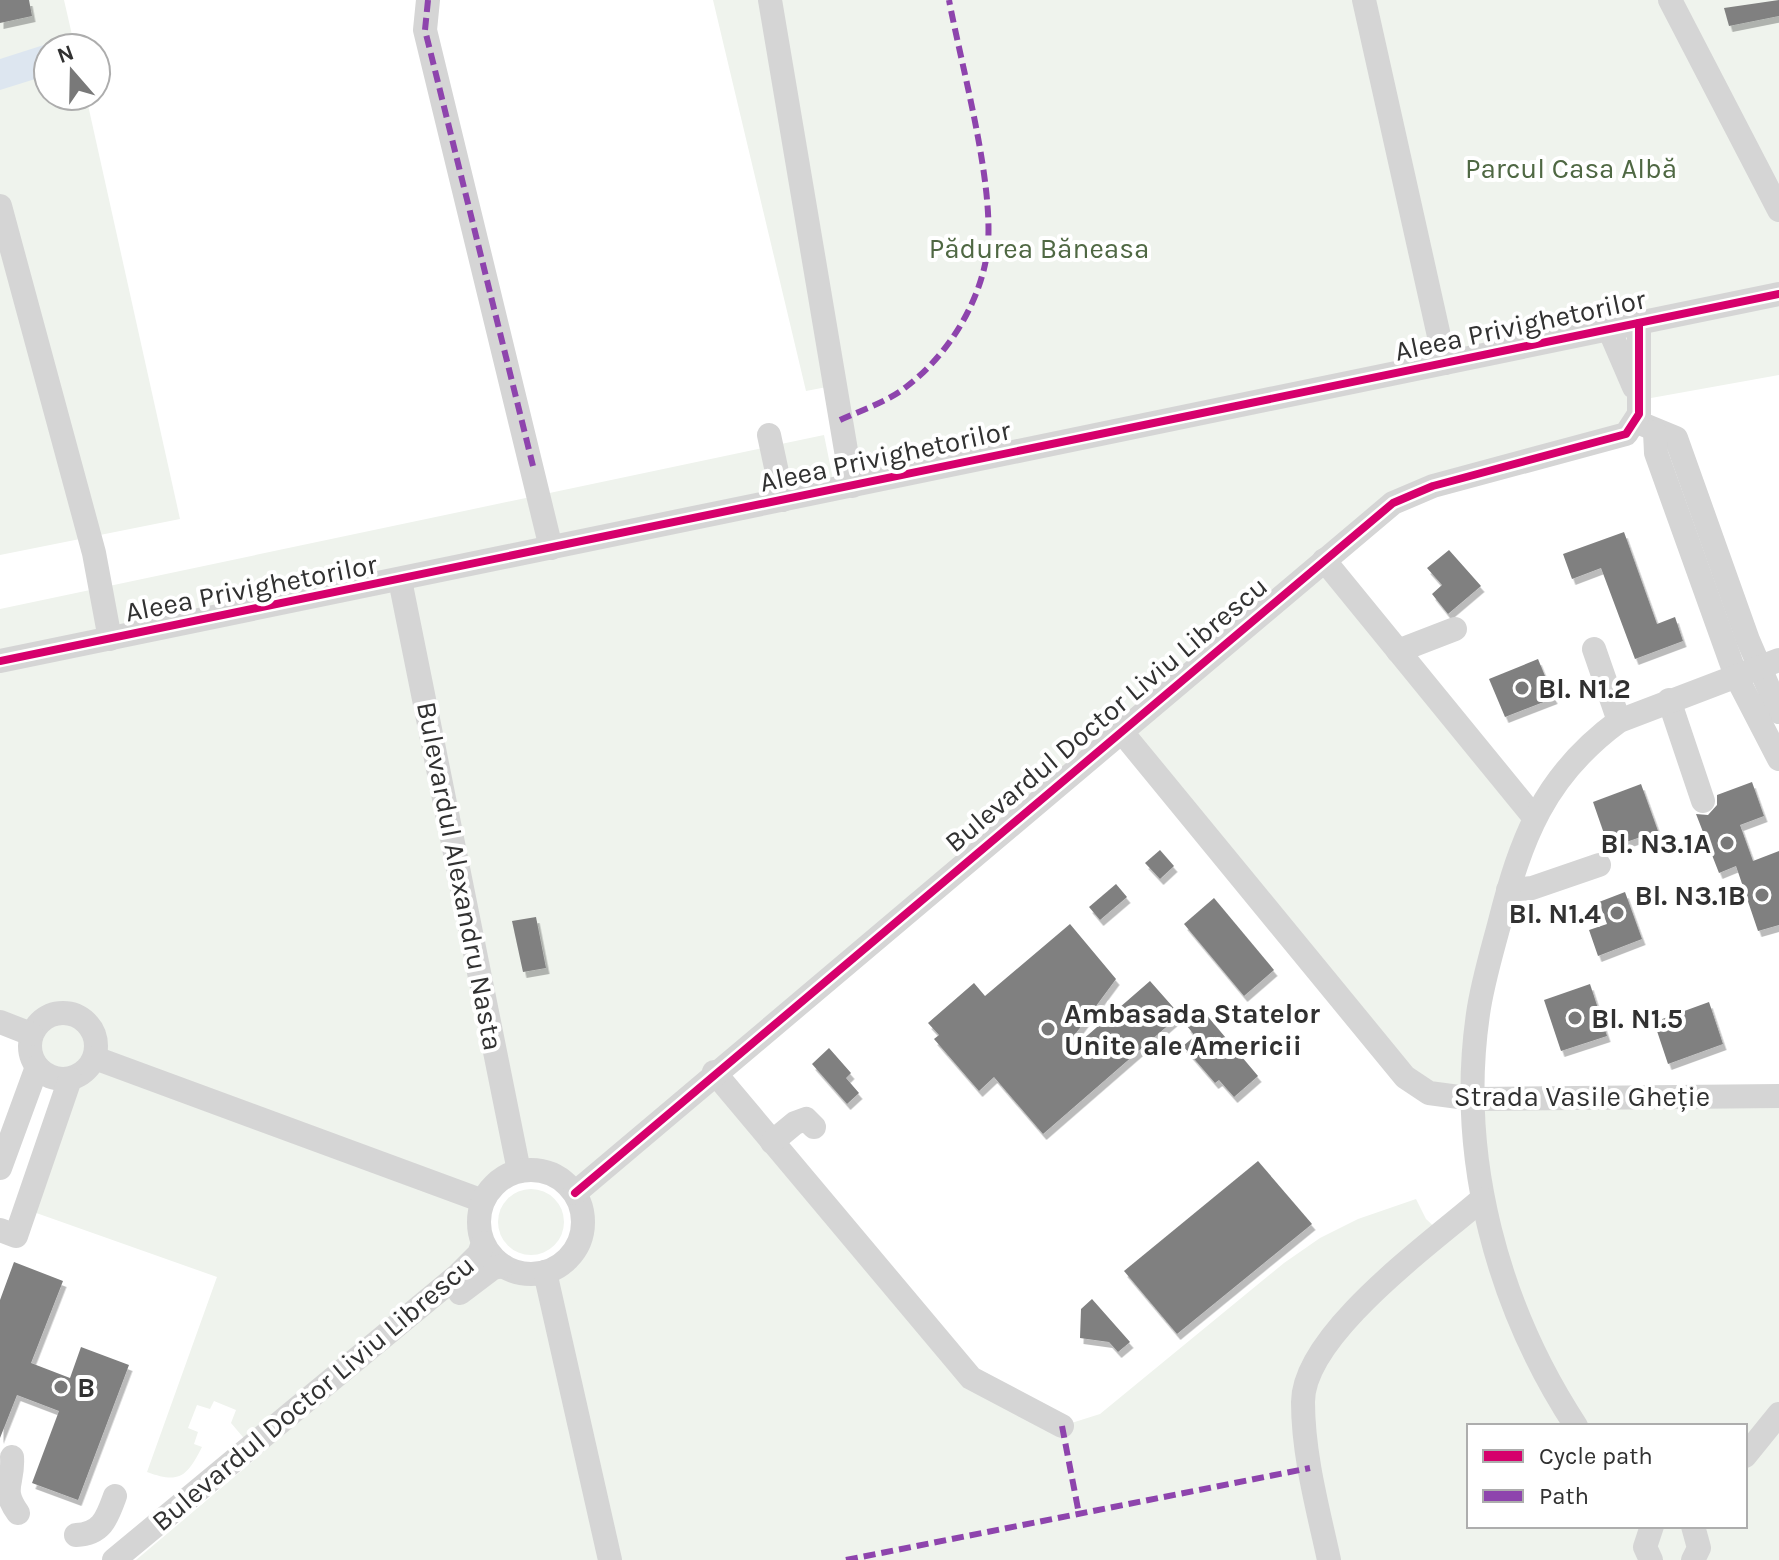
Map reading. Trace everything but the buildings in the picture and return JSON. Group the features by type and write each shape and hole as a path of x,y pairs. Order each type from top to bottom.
{"street":[{"path":"428,0 425,30 551,548"},
{"path":"770,0 852,486"},
{"path":"1364,0 1445,363"},
{"path":"1670,0 1779,210"},
{"path":"0,206 94,553 110,639"},
{"name":"Aleea Privighetorilor","path":"0,661 1779,294"},
{"path":"1639,323 1644,418"},
{"path":"1609,329 1644,418 1676,438 1758,668 1779,712"},
{"name":"Bulevardul Doctor Liviu Librescu","path":"575,1193 714,1072 1393,503 1413,493 1613,440 1626,434 1644,418"},
{"path":"769,435 783,500"},
{"path":"1324,560 1533,816"},
{"name":"Bulevardul Alexandru Nasta","path":"400,580 519,1171"},
{"path":"1398,651 1455,629"},
{"path":"1594,649 1619,721"},
{"path":"1575,1424 1527,1341 1492,1243 1482,1199 1474,1099 1478,1014 1508,890 1533,816 1578,756 1619,721 1758,668"},
{"path":"1758,668 1779,759"},
{"path":"1669,700 1703,801"},
{"name":"Strada Vasile Gheție","path":"1121,731 1405,1077 1429,1093 1474,1099 1779,1096"},
{"path":"1508,890 1532,888 1599,865"},
{"path":"67,1013 78,1016 95,1034 95,1058 83,1073 70,1079 49,1077 37,1067 30,1053 31,1034 50,1015 67,1013"},
{"path":"0,1022 31,1034"},
{"path":"95,1058 483,1201"},
{"path":"0,1168 37,1067"},
{"path":"714,1072 971,1378 1062,1426"},
{"path":"8,1233 70,1079"},
{"path":"772,1142 795,1123 806,1119 814,1127"},
{"path":"540,1170 557,1176 575,1193 583,1221 580,1239 563,1263 545,1272 527,1273 503,1266 483,1243 479,1226 483,1201 495,1184 519,1171 540,1170"},
{"path":"1329,1560 1310,1468 1303,1401 1306,1381 1318,1354 1345,1321 1412,1257 1482,1199"},
{"name":"Bulevardul Doctor Liviu Librescu","path":"114,1560 464,1269 479,1254 483,1243"},
{"name":"Bulevardul Doctor Liviu Librescu","path":"139,1539 203,1507 484,1274 503,1266"},
{"path":"545,1272 610,1560"},
{"path":"1747,1454 1779,1414"},
{"path":"12,1457 1,1491 6,1504 18,1513"},
{"path":"76,1535 96,1531 106,1521 115,1496"},
{"path":"1651,1528 1645,1547 1651,1560"},
{"path":"1693,1560 1699,1548 1694,1528"}],"green space":[{"path":"0,0 64,0 71,32 32,32 32,112 90,112 180,519 0,555"},
{"path":"713,0 1779,0 1779,375 1640,400 1637,421 1433,486 1324,560 1533,816 1508,890 1474,1099 1779,1096 1779,1560 136,1560 259,1456 231,1423 236,1410 214,1401 210,1409 197,1405 188,1428 198,1432 194,1444 202,1447 192,1465 175,1477 147,1472 217,1277 25,1209 59,1080 37,1067 29,1044 0,1022 0,609 824,435 835,489 852,486 832,386 806,391","holes":["1121,731 1429,1093 1474,1099 1482,1199 1442,1234 1426,1219 1416,1199 1358,1219 1320,1238 1284,1263 1100,1414 1062,1426 971,1378 715,1072","540,1170 554,1177 574,1197 583,1222 581,1235 576,1248 565,1261 549,1270 531,1273 508,1269 492,1257 483,1240 480,1220 484,1201 496,1184 514,1173"]},
{"path":"537,1189 555,1198 562,1209 562,1235 555,1246 544,1253 525,1255 512,1250 503,1241 498,1216 503,1203 512,1194"}],"shaded area":[{"path":"32,49 32,80 0,90 0,59"}],"marked path":[{"path":"428,0 425,30 533,466"},
{"path":"840,420 899,392 935,360 969,310 983,273 987,254 987,196 949,0"},
{"path":"1062,1426 1079,1514"},
{"path":"846,1560 1310,1468"}],"cycle path":[{"path":"0,661 1779,294"},
{"path":"575,1193 1393,503 1433,486 1626,434 1639,414 1639,323"}],"place":[{"name":"Bl. N1.2","path":"1522,688"},
{"name":"Bl. N3.1A","path":"1727,843"},
{"name":"Bl. N3.1B","path":"1762,895"},
{"name":"Bl. N1.4","path":"1617,913"},
{"name":"Bl. N1.5","path":"1575,1018"},
{"name":"Ambasada Statelor Unite ale Americii","path":"1048,1029"},
{"name":"B","path":"61,1387"}],"park label":[{"name":"Parcul Casa Albă","path":"1571,168"},
{"name":"Pădurea Băneasa","path":"1039,248"}]}
